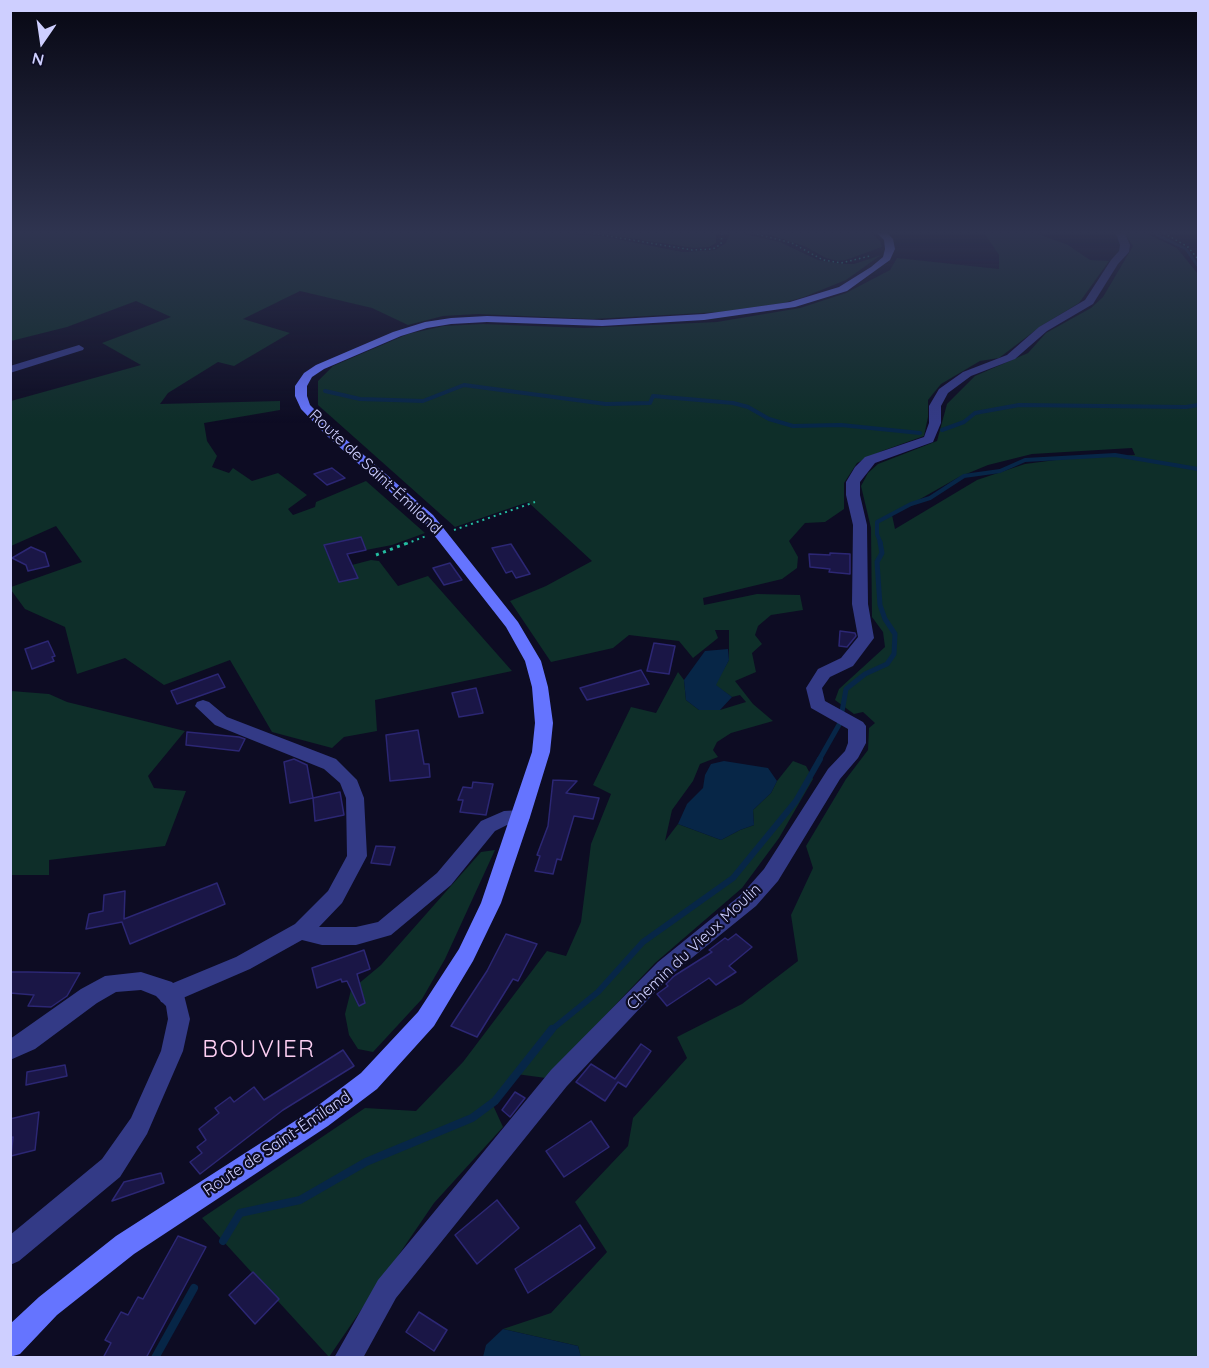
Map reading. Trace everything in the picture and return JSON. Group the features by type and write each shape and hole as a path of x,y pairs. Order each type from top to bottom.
{"main road":[{"name":"Route de Saint-Émiland","path":"10,1344 48,1306 125,1245 320,1118 369,1081 426,1019 466,955 491,903 522,817 541,752 544,723 540,687 533,661 513,626 440,532 305,406 301,396 301,386 308,375 329,363 397,334 425,325 479,319 602,323 705,317 791,305 824,295"}],"street":[{"name":"Chemin du Vieux Moulin","path":"348,1358 387,1289 559,1078 666,968 749,900 771,875 834,774 852,754 857,743 858,730 852,721 818,704 814,688 824,673 847,662 866,638 860,604 860,525 853,495 853,482 860,470 870,460 929,439 935,423 935,406 943,392 967,374 1011,357 1043,329 1089,302 1093,295"},
{"path":"10,370 79,348"},
{"path":"169,996 243,963 299,931 335,897 357,856 355,798 348,780 330,764 282,747 221,721 203,706"},
{"path":"299,931 322,936 356,936 384,929 444,879 488,826 504,818 522,817"},
{"path":"10,1050 27,1042 89,996 113,983 141,981 164,989 176,1002 179,1019 172,1051 139,1126 111,1168 10,1252"}],"path":[{"path":"376,555 535,502"}],"green space":[{"path":"11,295 292,295 243,319 290,333 234,366 218,362 168,393 160,404 280,401 280,410 204,423 207,441 217,456 212,467 229,473 233,468 252,481 278,473 307,495 288,509 293,515 315,507 316,502 366,481 425,533 392,545 366,550 360,537 324,546 339,582 358,578 352,565 371,560 379,561 398,586 428,576 512,671 375,700 377,731 344,737 332,748 272,732 230,660 164,685 125,658 77,674 65,627 25,609 11,590 11,587 82,562 56,526 11,546 11,401 141,365 102,343 171,317 136,301 67,327 11,341"},
{"path":"316,295 809,295 783,303 719,312 593,319 478,314 443,316 408,325 372,308"},
{"path":"840,295 1085,295 1079,303 1041,326 999,358 980,361 941,384 928,400 928,417 924,436 857,463 844,483 844,509 825,522 805,523 789,541 798,557 797,568 782,579 703,598 704,605 757,594 800,595 803,610 771,615 758,626 755,635 762,644 752,653 756,672 735,681 753,704 773,721 731,733 717,742 713,750 718,757 700,764 693,781 672,810 665,841 678,824 721,840 754,825 753,810 771,793 777,781 793,761 806,766 813,779 779,838 742,888 655,963 546,1078 516,1074 492,1103 503,1127 434,1203 329,1357 202,1218 365,1108 416,1111 463,1062 547,951 566,956 581,922 591,844 611,794 593,785 631,707 656,713 678,672 684,680 686,700 699,710 720,710 746,702 740,695 732,697 715,685 729,660 729,630 715,630 718,638 693,658 679,641 629,635 613,648 551,662 510,601 546,586 592,561 528,502 455,527 318,405 318,381 333,366 408,334 444,326 483,324 584,328 717,322 800,308"},
{"path":"1104,295 1198,295 1198,1357 581,1358 578,1346 503,1329 551,1313 607,1252 575,1202 628,1146 633,1118 687,1058 677,1037 742,1004 798,961 791,915 813,868 806,846 846,779 868,750 869,728 875,723 863,712 854,714 835,700 839,689 885,647 883,632 872,617 871,528 861,486 868,473 878,464 937,441 947,404 975,376 1028,353 1046,333 1091,308","holes":["1132,448 1135,455 1071,458 1025,464 977,480 895,529 892,515 959,477 988,465 1032,454"]},
{"path":"11,691 49,694 67,702 185,731 148,776 154,788 186,791 165,846 49,860 49,875 11,875"},
{"path":"495,850 445,959 422,999 373,1052 358,1049 349,1035 345,1014 351,990 381,965 481,852"}],"water":[{"path":"728,649 729,660 716,685 732,697 720,710 699,710 686,700 684,680 705,651"},
{"path":"724,761 768,768 777,781 771,793 753,810 754,825 721,840 678,824 687,804 703,788 705,775 711,764"},
{"path":"503,1329 578,1346 581,1357 483,1357 486,1345"}],"building":[{"path":"332,468 345,478 327,485 314,474"},
{"path":"361,537 366,550 347,554 358,578 339,582 324,545"},
{"path":"511,544 530,574 516,578 512,571 506,573 492,548"},
{"path":"31,547 45,553 49,566 28,571 26,565 12,558"},
{"path":"830,553 850,554 850,574 810,567 809,554 830,555"},
{"path":"450,563 462,580 444,585 433,568"},
{"path":"840,631 855,633 856,636 847,647 839,646"},
{"path":"48,641 55,656 52,657 54,661 32,669 25,649"},
{"path":"654,643 675,646 669,674 647,671"},
{"path":"641,670 649,684 587,700 580,688"},
{"path":"218,674 225,687 177,704 171,691"},
{"path":"476,688 483,713 459,717 452,693"},
{"path":"418,730 424,764 429,764 430,777 390,781 386,735"},
{"path":"187,732 245,739 239,751 186,745"},
{"path":"294,759 307,765 313,798 290,803 284,762"},
{"path":"553,780 577,781 566,793 599,798 593,819 574,816 561,860 557,859 553,874 535,871 540,856 537,855 548,826"},
{"path":"473,782 493,784 486,815 460,812 463,800 458,800 463,787 472,788"},
{"path":"340,792 344,815 315,821 313,798"},
{"path":"376,846 395,847 390,865 371,863"},
{"path":"217,883 225,904 130,944 122,922 86,929 89,914 103,911 104,895 125,891 124,919"},
{"path":"506,934 537,944 518,981 513,979 477,1037 451,1026 487,971"},
{"path":"736,934 752,947 729,966 736,972 716,985 709,978 667,1006 657,994 668,986 666,984 674,976 712,952 709,950 725,938 728,940"},
{"path":"364,950 370,969 357,974 365,1003 359,1006 347,981 342,982 341,979 317,988 312,968"},
{"path":"10,972 80,973 67,996 51,1007 28,1006 34,995 10,993"},
{"path":"641,1044 651,1051 626,1087 618,1082 605,1101 576,1082 591,1064 615,1079"},
{"path":"343,1050 354,1066 283,1110 200,1174 190,1162 202,1153 197,1147 206,1140 199,1129 219,1113 215,1108 230,1097 234,1102 254,1087 264,1100"},
{"path":"65,1065 67,1076 26,1085 27,1072"},
{"path":"515,1092 525,1098 510,1117 502,1110"},
{"path":"39,1112 35,1150 11,1156 13,1137 10,1138 10,1119"},
{"path":"591,1121 609,1147 564,1177 546,1151"},
{"path":"161,1173 164,1183 112,1201 124,1182"},
{"path":"497,1200 519,1228 477,1264 455,1235"},
{"path":"580,1225 595,1248 528,1293 515,1269"},
{"path":"178,1236 206,1247 146,1358 103,1358 111,1343 105,1340 121,1312 128,1315 138,1297 143,1299"},
{"path":"253,1272 279,1299 255,1324 229,1295"},
{"path":"419,1312 447,1330 434,1351 406,1332"}],"waterway":[{"path":"325,391 360,399 423,401 464,385 606,404 650,403 653,396 733,403 748,407 769,419 793,426 841,425 920,433"},
{"path":"942,430 964,422 975,413 1019,405 1186,407 1198,405"},
{"path":"881,544 877,534 877,522 911,504 930,498 964,476 1000,471 1025,460 1115,455 1198,469"},
{"path":"819,760 840,723 846,689 865,674 887,664 894,654 895,634 885,619 880,605 877,562 882,553 880,542"},
{"path":"551,1030 598,992 643,942 733,878 796,801 820,759"},
{"path":"223,1241 240,1213 300,1200 366,1162 472,1118 495,1101 551,1030"},
{"path":"155,1358 194,1288"}],"district":[{"name":"BOUVIER","path":"259,1050"}]}
